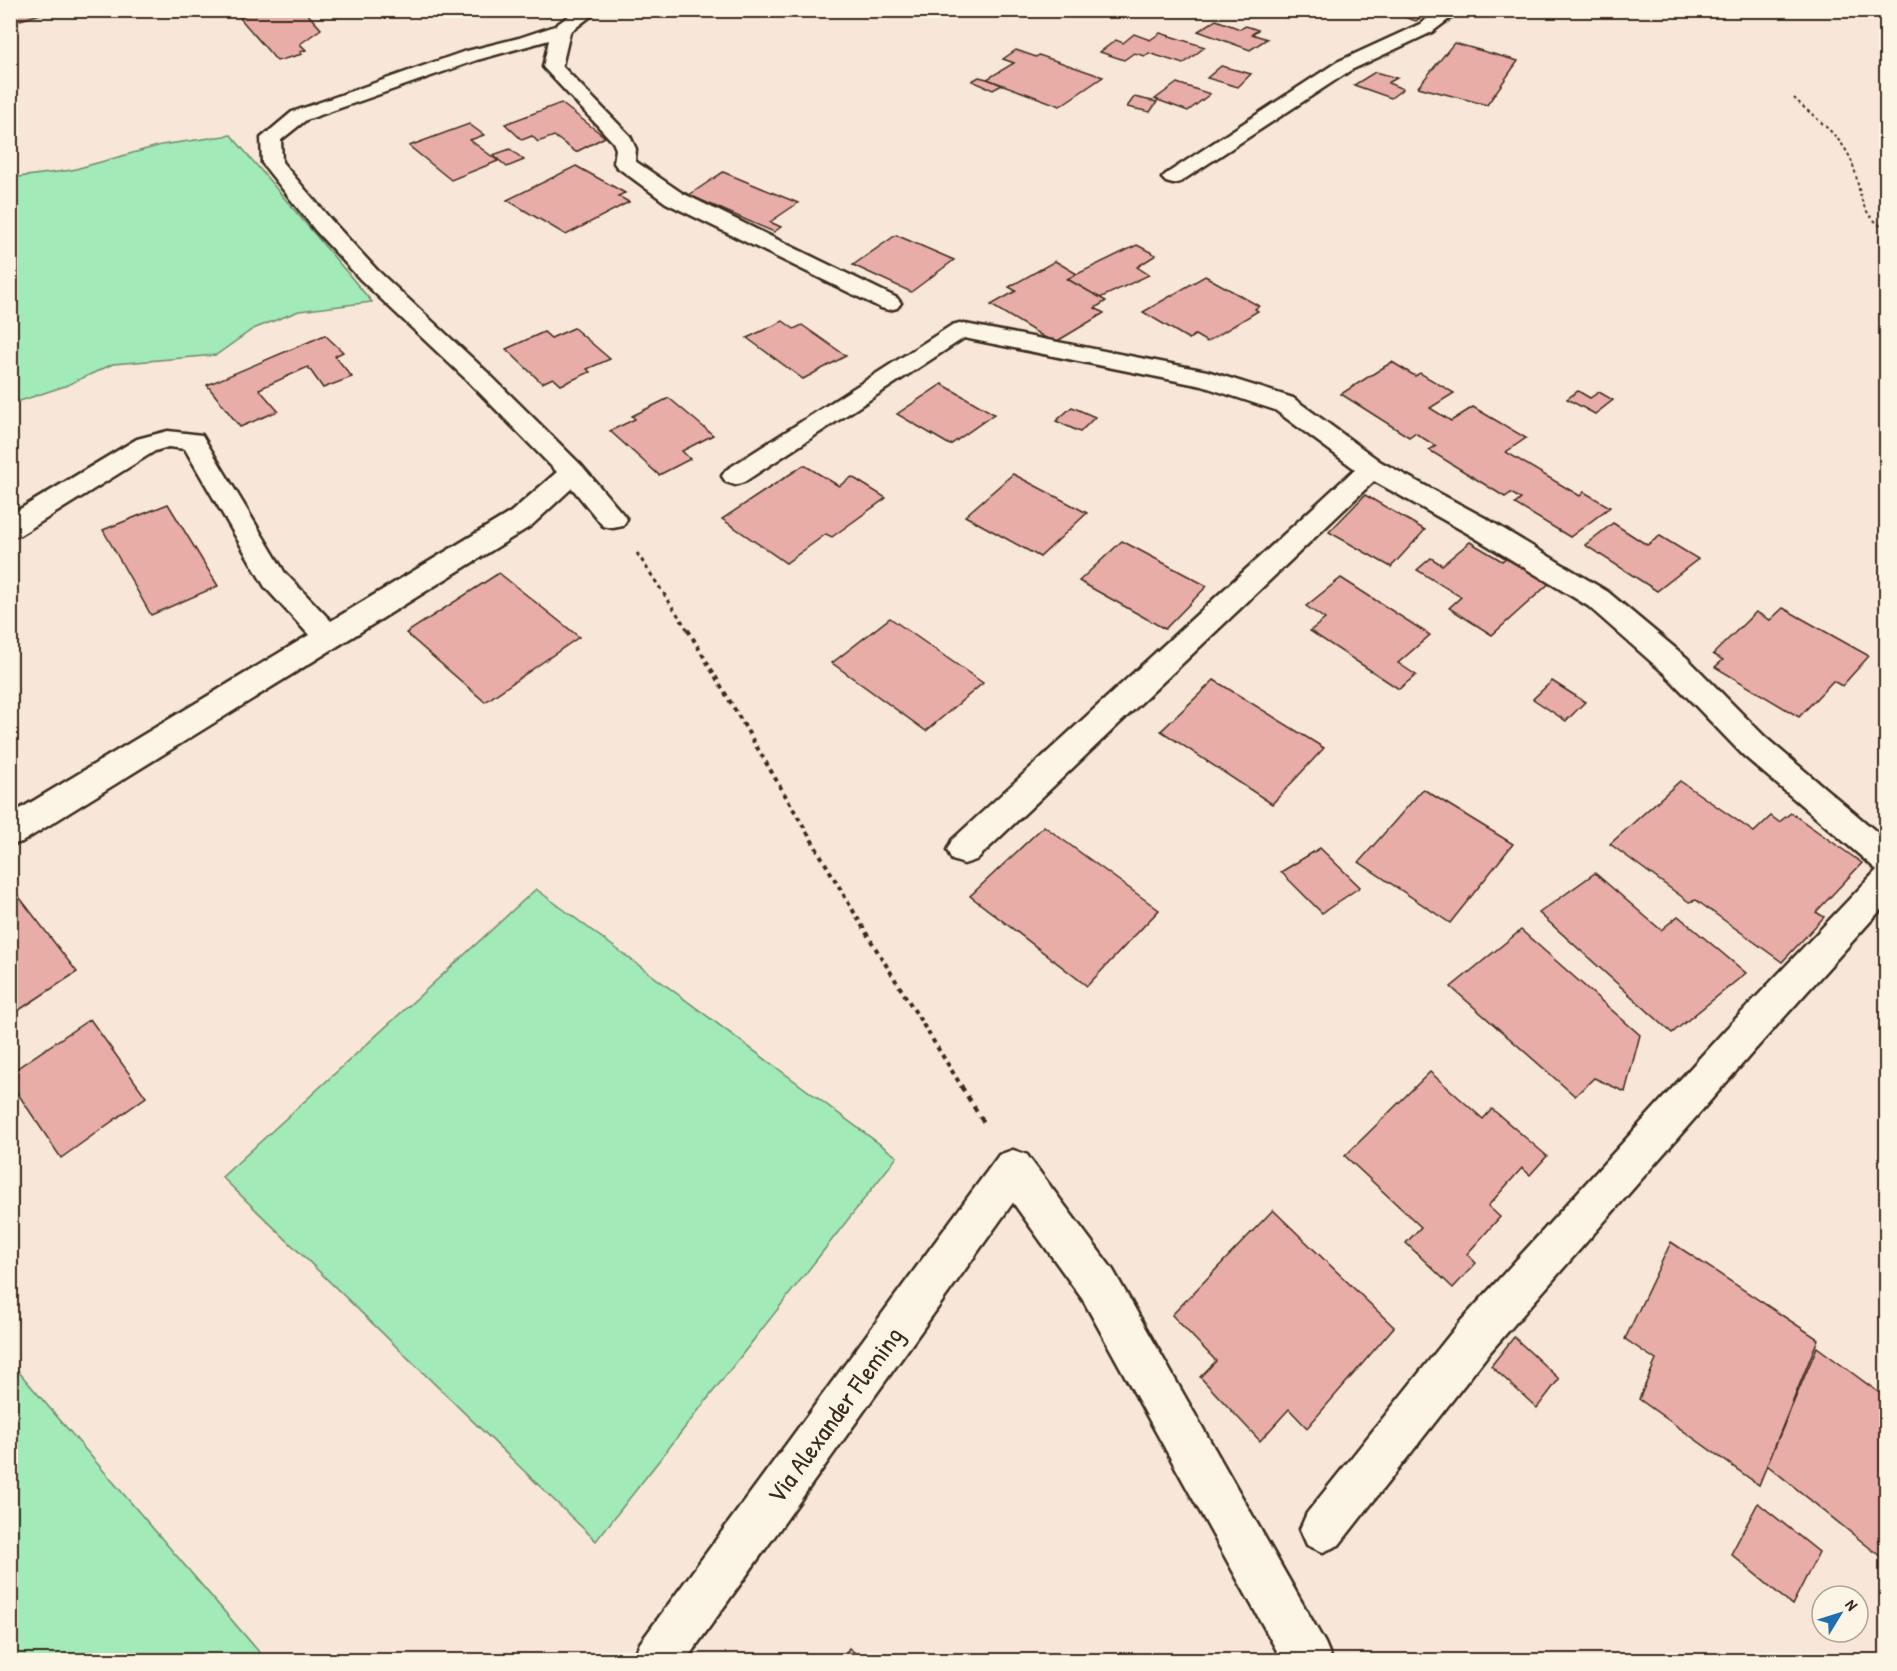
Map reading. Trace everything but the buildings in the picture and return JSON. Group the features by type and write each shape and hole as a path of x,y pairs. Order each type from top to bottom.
{"street":[{"path":"590,10 561,30 526,42 471,56 299,116 271,138 272,163 323,225 369,275 477,376 573,472 613,519"},
{"path":"1173,178 1344,66 1426,28 1452,10"},
{"path":"561,30 552,67 623,140 626,149 624,163 674,198 889,303"},
{"path":"735,476 960,330 1207,379 1284,404 1372,468 1477,526 1598,599 1676,666 1754,746 1887,859"},
{"path":"10,528 146,445 168,439 193,441 275,580 329,637"},
{"path":"964,850 1372,468"},
{"path":"10,832 521,519 573,472"},
{"path":"1323,1529 1475,1337 1739,1041 1887,881"},
{"path":"1013,1169 1098,1286 1308,1660"},
{"name":"Via Alexander Fleming","path":"657,1660 1013,1169"}],"path":[{"path":"1794,98 1847,153 1862,205 1879,226 1887,228"},
{"path":"613,519 671,602 868,936 1013,1169"}],"green space":[{"path":"231,135 372,302 299,311 253,329 216,355 113,364 65,386 11,404 11,178 72,170 161,145"},
{"path":"536,889 897,1157 596,1541 222,1177"},
{"path":"11,1363 266,1660 11,1660"}]}
